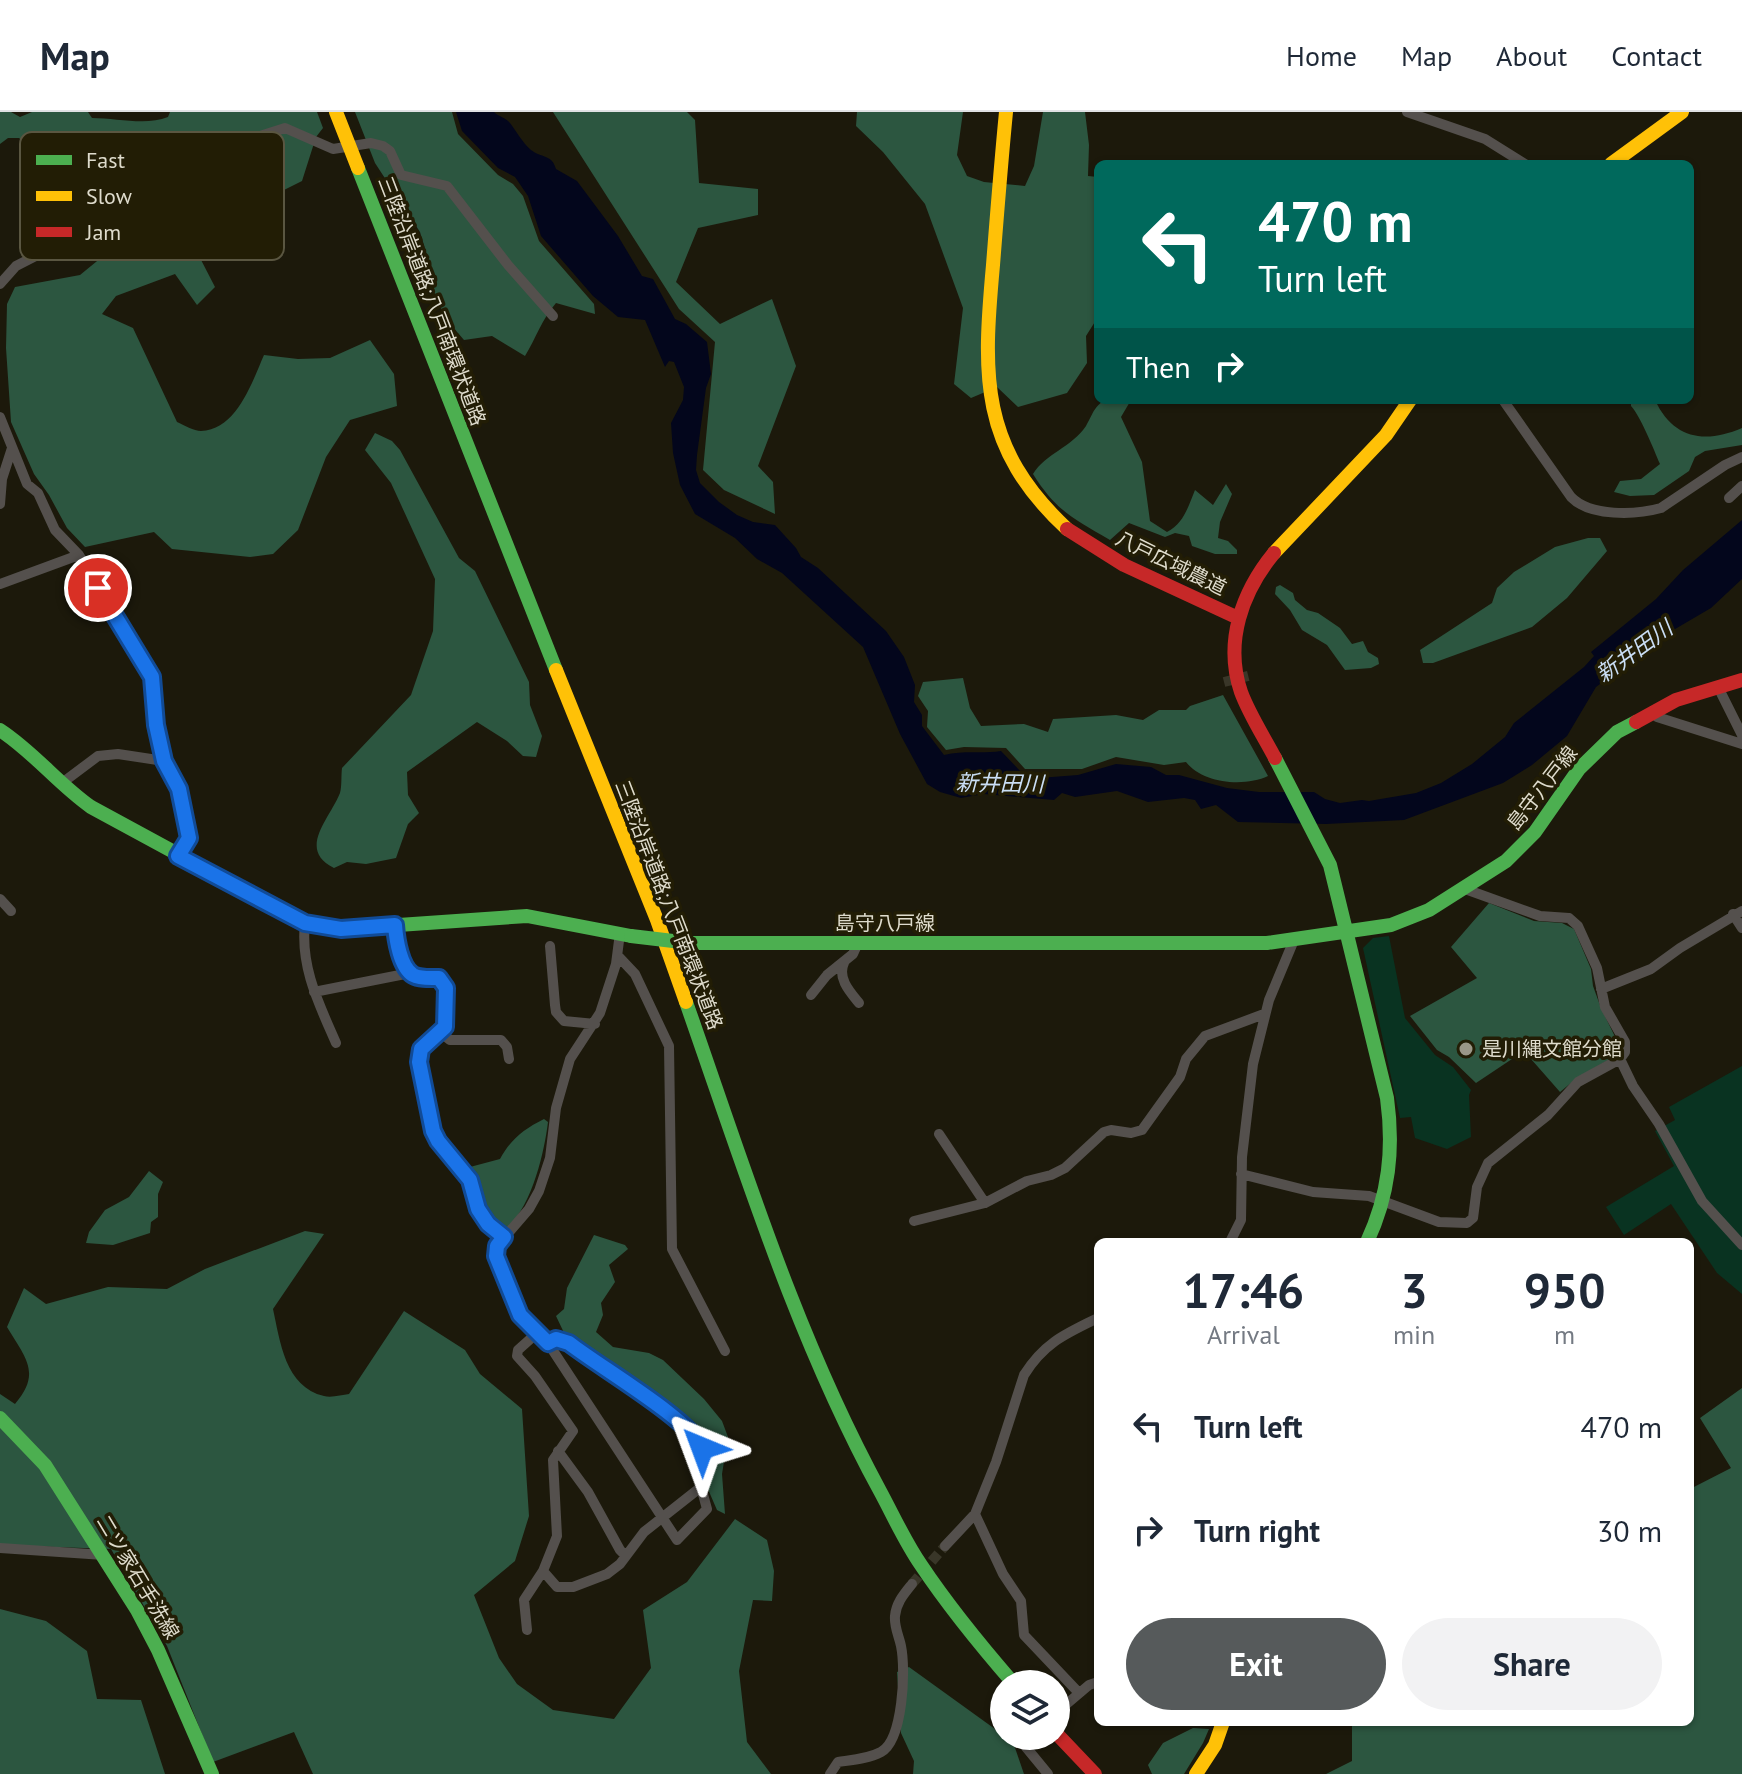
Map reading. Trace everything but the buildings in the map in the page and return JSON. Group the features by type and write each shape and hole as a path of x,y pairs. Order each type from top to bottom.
{"main road":[{"name":"三陸沿岸道路;八戸南環状道路","path":"336,112 657,920 759,1209 819,1367 860,1455 919,1563 947,1603 1002,1670"},
{"name":"八戸広域農道","path":"1006,112 987,370 995,416 1018,472 1049,512 1087,544 1236,617 1232,645 1236,676 1251,713 1330,865 1348,930 1390,1118 1391,1168 1384,1199 1369,1238"},
{"path":"1616,160 1678,113"},
{"path":"1236,617 1251,583 1268,559 1374,449 1407,404"},
{"name":"島守八戸線","path":"0,730 26,747 91,807 305,923 341,929 527,916 626,935 690,943 1267,943 1410,920 1506,861 1522,846 1579,769 1617,732 1676,700 1742,680"},
{"name":"二ツ家石手洗線","path":"0,1418 45,1465 104,1555 158,1650 212,1774"},
{"path":"1196,1774 1215,1745 1222,1726"},
{"path":"1070,1748 1095,1774"}],"street":[{"path":"1407,112 1485,139 1519,160"},
{"path":"272,132 285,128 333,149 371,143 383,146 390,151 401,175 447,186 508,265 553,316"},
{"path":"0,296 3,281 16,266 28,260"},
{"path":"1506,404 1571,497 1587,509 1649,511 1661,508 1742,457"},
{"path":"0,417 27,484 38,493 55,530 79,555 152,677 156,725 164,761 179,789 189,838 178,856"},
{"path":"0,504 2,479 12,448"},
{"path":"1729,498 1742,486"},
{"path":"0,584 79,555"},
{"path":"1718,687 1742,735"},
{"path":"1653,711 1657,717 1742,744"},
{"path":"62,783 98,756 118,754 164,761"},
{"path":"1241,1174 1313,1192 1384,1199 1439,1222 1471,1222 1477,1187 1488,1163 1548,1115 1578,1082 1620,1059 1625,1052 1625,1042 1605,1007 1597,968 1578,926 1569,918 1540,916 1465,889"},
{"path":"0,899 11,911"},
{"path":"1601,989 1651,969 1738,912 1742,928"},
{"path":"305,923 305,952 314,992 336,1043"},
{"path":"395,925 403,960 410,973 417,977 439,978 445,983 446,1020 441,1033 421,1049 419,1062 433,1131 470,1180 478,1209 488,1224 504,1237"},
{"path":"548,1343 556,1339 569,1343 699,1440 702,1448 701,1487 707,1509 680,1540 675,1538 661,1518 548,1343 520,1315 496,1256 497,1246 529,1209 539,1191 550,1158 556,1108 570,1059 595,1024 626,935"},
{"path":"1232,1238 1241,1220 1247,1102 1264,1014 1294,940"},
{"path":"811,995 827,975 853,954 858,943"},
{"path":"550,946 556,1012 564,1021 595,1024"},
{"path":"618,956 635,974 669,1046 672,1249 725,1351"},
{"path":"844,962 841,968 844,982 859,1003"},
{"path":"314,992 410,973"},
{"path":"914,1221 985,1203 1027,1181 1051,1175 1065,1168 1104,1132 1131,1133 1142,1130 1180,1077 1192,1049 1205,1036 1264,1014"},
{"path":"441,1033 450,1040 501,1040 507,1047 509,1059"},
{"path":"1620,1059 1702,1201 1742,1245"},
{"path":"939,1134 985,1203"},
{"path":"945,1546 975,1514 996,1462 1024,1375 1049,1344 1094,1320"},
{"path":"527,1630 524,1600 543,1571 557,1536 553,1460 573,1431 517,1356 518,1350 537,1333"},
{"path":"558,1451 588,1492 626,1556"},
{"path":"543,1571 557,1587 573,1587 607,1574 644,1532 701,1487"},
{"path":"975,1514 1003,1574 1021,1601 1024,1635 1075,1696"},
{"path":"0,1548 104,1555"},
{"path":"830,1774 838,1762 870,1756 890,1745 898,1725 903,1676 901,1645 894,1620 901,1598 912,1584"},
{"path":"1070,1700 1094,1683"},
{"path":"1028,1750 1048,1774"}],"green space":[{"path":"0,112 11,112 20,117 32,112 88,112 92,118 141,121 159,120 168,117 170,112 317,112 323,128 316,137 302,181 284,190 284,132 20,132 20,139 8,138 0,144"},
{"path":"355,112 452,112 458,134 523,196 539,241 594,304 595,314 556,303 525,356 492,336 464,340 445,318 429,280 431,268 420,232 375,163"},
{"path":"553,112 687,112 695,120 699,183 758,189 758,215 698,228 676,282 720,324 772,299 796,366 758,466 773,482 775,514 724,490 703,470 715,342 679,309"},
{"path":"857,112 963,112 957,155 967,176 984,182 1025,186 1034,166 1043,112 1085,112 1089,145 1088,176 1094,177 1094,323 1086,336 1087,363 1067,393 1018,407 997,387 971,398 954,384 963,308 925,204 883,152 856,126"},
{"path":"98,260 201,260 215,287 197,305 175,274 116,296 102,314 133,328 177,422 192,429 214,429 234,414 264,355 298,359 330,358 370,340 394,374 397,406 350,420 326,457 298,530 273,554 250,557 172,549 154,532 85,547 67,528 34,474 11,422 6,348 7,304 15,287 80,275"},
{"path":"1100,404 1129,404 1121,417 1142,462 1150,521 1167,532 1181,519 1195,490 1213,505 1226,484 1232,494 1220,522 1218,538 1228,541 1237,554 1215,554 1192,546 1189,536 1175,533 1165,537 1129,523 1110,540 1058,506 1033,474 1044,461 1074,440"},
{"path":"1657,404 1671,423 1691,435 1715,436 1742,428 1742,445 1705,451 1695,457 1689,471 1654,495 1630,496 1614,492 1620,481 1641,479 1660,464 1631,406"},
{"path":"375,433 392,441 400,450 459,558 475,571 529,682 530,705 542,736 536,757 523,756 507,741 477,722 407,772 408,795 419,813 408,824 396,858 366,864 347,862 334,868 323,860 317,843 340,793 342,768 411,695 433,631 435,579 391,483 365,450"},
{"path":"1600,538 1607,551 1567,598 1532,627 1433,663 1423,663 1420,650 1492,603 1497,588 1514,572 1555,547"},
{"path":"1280,585 1293,593 1295,600 1307,610 1318,613 1340,628 1352,644 1363,641 1368,652 1378,658 1379,664 1371,668 1345,670 1327,645 1302,630 1290,610 1275,594 1276,587"},
{"path":"963,678 970,708 981,726 1024,724 1048,732 1053,719 1116,715 1143,720 1159,710 1186,710 1223,695 1268,776 1248,782 1225,781 1203,775 1186,762 1164,765 1116,757 1082,769 1025,769 1006,748 946,750 927,727 928,711 918,696 923,682"},
{"path":"1489,903 1534,921 1562,923 1574,929 1591,969 1601,1008 1619,1045 1617,1055 1577,1078 1560,1092 1524,1051 1476,1083 1449,1057 1437,1050 1410,1016 1477,978 1451,947"},
{"path":"1389,936 1405,1018 1435,1055 1453,1067 1471,1090 1471,1137 1447,1149 1415,1138 1411,1117 1400,1118 1363,948 1373,938"},
{"path":"1742,1066 1742,1294 1717,1273 1671,1204 1624,1235 1606,1207 1674,1166 1655,1131 1675,1120 1669,1107"},
{"path":"544,1119 548,1122 546,1136 533,1186 517,1216 495,1236 469,1205 465,1187 470,1167 500,1159 519,1135"},
{"path":"149,1171 163,1182 158,1194 158,1217 151,1222 150,1233 113,1245 86,1243 89,1232 105,1210 129,1197"},
{"path":"305,1231 324,1234 273,1309 286,1361 301,1383 324,1396 349,1394 404,1311 465,1350 480,1374 522,1409 529,1516 515,1561 474,1595 499,1658 517,1684 553,1710 614,1719 651,1668 643,1610 687,1582 735,1519 767,1540 774,1571 772,1601 753,1600 739,1671 747,1742 771,1774 313,1774 294,1732 213,1762 167,1646 111,1549 0,1545 0,1394 15,1404 28,1383 25,1356 7,1327 24,1288 46,1304 108,1287 167,1289 205,1269"},
{"path":"594,1235 625,1245 628,1249 609,1265 615,1282 601,1303 603,1315 596,1332 613,1347 649,1353 663,1360 722,1421 728,1437 722,1474 725,1514 717,1510 707,1487 706,1446 566,1337 556,1316 564,1309 567,1288"},
{"path":"1742,1388 1742,1774 1326,1774 1352,1761 1352,1726 1694,1726 1694,1487 1731,1468 1700,1418"},
{"path":"0,1609 46,1621 87,1651 97,1699 141,1700 165,1774 0,1774"},
{"path":"909,1667 990,1725 990,1750 1016,1750 1024,1774 913,1774 914,1761 901,1733 897,1672"},
{"path":"1193,1728 1209,1729 1184,1774 1152,1774 1148,1765 1163,1743"}],"water":[{"name":"新井田川","path":"456,112 494,112 508,121 531,150 549,159 556,169 577,181 618,236 642,276 653,279 675,319 707,342 711,374 706,388 697,455 696,470 700,483 737,515 753,522 775,525 801,557 818,568 886,631 904,657 915,685 914,702 922,715 922,726 944,755 1001,751 1024,775 1039,778 1078,775 1116,764 1151,767 1166,775 1179,775 1227,788 1259,792 1314,792 1340,803 1416,793 1441,783 1472,764 1505,737 1514,723 1584,667 1594,656 1591,652 1656,599 1683,570 1742,520 1742,579 1711,608 1670,632 1596,687 1567,736 1532,765 1503,783 1404,820 1326,824 1238,822 1216,805 1201,809 1195,800 1184,798 1148,802 1117,791 1075,797 1062,793 1054,800 984,794 961,798 940,792 927,784 900,734 863,647 782,573 757,559 735,538 695,514 680,485 673,453 671,423 683,400 684,387 674,362 669,361 665,367 645,320 618,317 593,296 541,236 528,196 515,177 498,168 462,131"}],"tunnel":[{"path":"1224,682 1252,675"},
{"path":"912,1584 945,1546"}],"traffic: fast":[{"path":"358,168 556,670"},
{"path":"690,943 1267,943 1391,925 1429,910 1506,861 1535,832 1579,769 1617,732 1636,722"},
{"path":"0,730 91,807 305,923 341,929 527,916 631,936"},
{"path":"1275,758 1330,865 1387,1098 1390,1135 1388,1172 1369,1238"},
{"path":"631,936 690,943"},
{"path":"686,1002 773,1251 822,1373 850,1433 915,1556 1002,1670"},
{"path":"0,1418 45,1465 137,1610 158,1650 212,1774"}],"traffic: slow":[{"path":"336,112 358,168"},
{"path":"1006,112 988,341 993,408 1002,438 1017,469 1038,499 1067,529"},
{"path":"1616,160 1682,112"},
{"path":"1274,553 1386,435 1407,404"},
{"path":"556,670 657,920 686,1002"},
{"path":"1196,1774 1215,1745 1222,1726"}],"traffic: jam":[{"path":"1067,529 1124,565 1236,617"},
{"path":"1274,553 1245,601 1239,618 1234,655 1241,692 1275,758"},
{"path":"1636,722 1676,700 1742,680"},
{"path":"1070,1748 1095,1774"}],"place":[{"name":"是川縄文館分館","path":"1466,1049"}],"route":[{"path":"98,588 152,677 156,725 164,761 179,789 189,838 178,856 305,923 341,929 395,925 403,960 410,973 417,977 439,978 445,983 445,1027 421,1049 419,1062 423,1087 438,1141 470,1180 473,1200 488,1224 504,1237 497,1246 496,1256 520,1315 548,1343 556,1339 569,1343 666,1412 699,1440 702,1448"}]}
